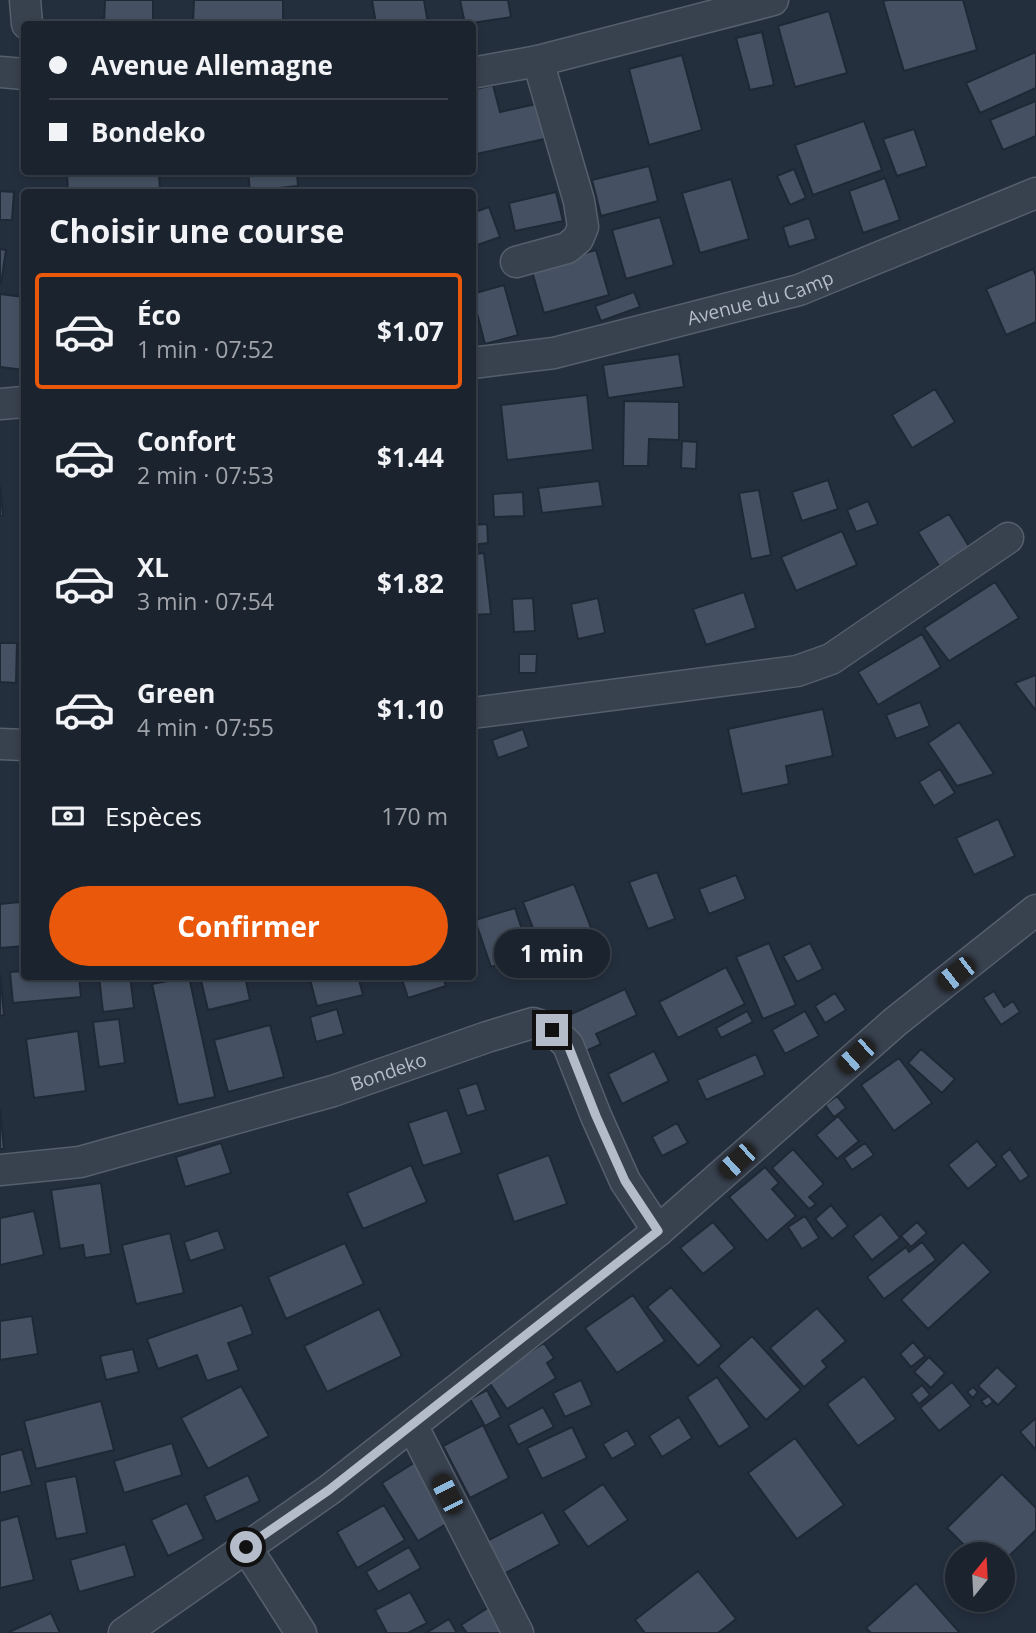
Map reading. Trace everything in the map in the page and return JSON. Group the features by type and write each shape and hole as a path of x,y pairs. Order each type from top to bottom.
{"street":[{"path":"25,0 27,21"},
{"path":"476,72 538,61 773,0"},
{"path":"516,262 567,247 578,239 583,227 579,201 538,61"},
{"path":"0,72 21,74"},
{"name":"Avenue du Camp","path":"476,363 554,353 799,290 1036,193"},
{"path":"0,404 21,402"},
{"path":"476,712 797,671 831,659 1008,538"},
{"path":"0,744 21,745"},
{"path":"124,1633 329,1490 658,1231 895,1022 1036,910"},
{"name":"Bondeko","path":"0,1170 80,1162 333,1091 533,1023 552,1030 568,1045 625,1181 658,1231"},
{"path":"412,1425 518,1633"},
{"path":"246,1547 301,1633"}],"building":[{"path":"105,0 153,0 153,21 104,21"},
{"path":"194,0 283,0 283,21 193,21"},
{"path":"372,0 424,0 428,21 376,21"},
{"path":"460,0 508,0 511,17 476,22 464,21"},
{"path":"963,0 977,50 904,71 883,1"},
{"path":"829,11 847,73 795,87 778,26"},
{"path":"762,32 774,85 750,90 736,38"},
{"path":"1036,52 1036,88 980,113 966,83"},
{"path":"682,55 702,130 649,145 629,69"},
{"path":"493,85 500,112 545,102 553,137 476,154 476,89"},
{"path":"1036,101 1036,136 1003,150 990,120"},
{"path":"864,121 882,170 813,195 795,145"},
{"path":"914,129 927,166 897,176 883,139"},
{"path":"649,166 658,201 601,216 592,180"},
{"path":"794,169 806,198 790,205 777,176"},
{"path":"67,175 159,175 160,189 68,189"},
{"path":"248,175 297,175 298,186 250,189"},
{"path":"885,178 900,220 863,233 849,191"},
{"path":"731,179 749,239 700,253 682,193"},
{"path":"0,191 14,192 12,220 0,220"},
{"path":"556,192 563,221 515,231 509,203"},
{"path":"489,207 500,237 476,246 476,212"},
{"path":"660,217 674,265 626,279 612,230"},
{"path":"809,218 816,239 789,247 783,227"},
{"path":"0,249 6,250 1,284 0,284"},
{"path":"596,250 609,295 544,313 531,268"},
{"path":"1033,269 1036,276 1036,322 1006,335 986,289"},
{"path":"504,285 518,335 485,344 476,309 476,293"},
{"path":"634,292 640,307 601,321 595,306"},
{"path":"0,294 21,297 21,370 0,367"},
{"path":"679,354 684,387 608,398 603,365"},
{"path":"935,389 955,422 912,448 892,415"},
{"path":"587,395 593,450 507,460 501,405"},
{"path":"624,401 679,402 679,440 649,439 648,466 623,466"},
{"path":"682,441 697,442 696,469 681,468"},
{"path":"828,480 838,509 802,521 792,492"},
{"path":"599,481 603,506 542,513 538,488"},
{"path":"0,486 3,516 0,516"},
{"path":"759,490 771,555 751,559 739,493"},
{"path":"523,492 524,516 494,517 493,494"},
{"path":"868,501 878,524 856,532 847,510"},
{"path":"949,514 970,548 939,566 918,532"},
{"path":"487,524 488,543 476,544 476,525"},
{"path":"842,531 857,565 796,591 781,557"},
{"path":"484,553 491,614 476,615 476,554"},
{"path":"995,582 1019,618 949,661 924,628"},
{"path":"744,592 756,628 706,645 693,609"},
{"path":"533,598 535,631 514,632 512,599"},
{"path":"598,598 605,633 578,639 571,604"},
{"path":"922,634 941,667 878,705 858,672"},
{"path":"0,643 17,643 16,683 0,682"},
{"path":"519,654 537,654 536,673 519,673"},
{"path":"1036,675 1036,711 1015,683"},
{"path":"920,702 930,726 896,739 886,715"},
{"path":"823,709 833,756 786,766 789,784 742,794 728,729"},
{"path":"959,722 994,774 957,786 928,743"},
{"path":"523,729 529,747 498,758 492,740"},
{"path":"940,769 955,793 934,806 919,782"},
{"path":"998,819 1015,856 974,875 956,838"},
{"path":"657,872 675,919 648,929 629,882"},
{"path":"736,875 746,899 709,914 699,889"},
{"path":"574,884 595,938 544,957 523,902"},
{"path":"20,902 21,946 0,948 0,904"},
{"path":"515,908 530,954 491,967 476,920"},
{"path":"769,943 796,1005 763,1019 736,957"},
{"path":"810,943 823,969 797,982 783,956"},
{"path":"726,967 745,1004 678,1038 659,1002"},
{"path":"21,971 21,980 79,980 81,997 13,1003 10,972"},
{"path":"0,974 4,1015 0,1016"},
{"path":"99,980 130,980 134,1008 103,1012"},
{"path":"190,980 215,1097 178,1105 152,984"},
{"path":"201,980 246,980 250,1000 208,1010"},
{"path":"310,980 359,980 363,995 317,1006"},
{"path":"402,980 444,980 446,986 408,998"},
{"path":"625,989 637,1015 596,1034 601,1044 582,1053 565,1017"},
{"path":"994,991 1004,1007 1013,1001 1020,1012 1001,1025 983,998"},
{"path":"835,993 846,1010 825,1023 815,1006"},
{"path":"337,1009 344,1034 316,1042 310,1017"},
{"path":"747,1011 753,1022 721,1038 716,1028"},
{"path":"805,1011 819,1036 785,1054 772,1030"},
{"path":"119,1019 125,1063 99,1067 93,1022"},
{"path":"270,1025 284,1077 228,1092 214,1040"},
{"path":"78,1031 86,1091 34,1098 26,1039"},
{"path":"921,1049 955,1079 942,1093 908,1063"},
{"path":"654,1051 669,1081 622,1104 608,1074"},
{"path":"756,1054 765,1075 706,1100 697,1080"},
{"path":"899,1058 932,1103 894,1131 861,1085"},
{"path":"477,1083 486,1110 467,1116 458,1089"},
{"path":"837,1096 846,1108 834,1117 825,1105"},
{"path":"0,1108 4,1149 0,1149"},
{"path":"447,1110 462,1153 423,1166 408,1123"},
{"path":"838,1116 859,1141 837,1159 816,1135"},
{"path":"677,1123 688,1143 662,1156 652,1137"},
{"path":"977,1141 997,1165 968,1189 948,1165"},
{"path":"221,1143 231,1173 185,1187 176,1157"},
{"path":"865,1143 874,1155 852,1170 844,1158"},
{"path":"793,1149 824,1184 809,1197 816,1204 809,1209 772,1168"},
{"path":"1010,1149 1029,1176 1020,1182 1001,1156"},
{"path":"549,1155 567,1204 514,1222 497,1174"},
{"path":"411,1165 427,1202 363,1229 347,1193"},
{"path":"765,1167 779,1183 772,1189 796,1216 767,1241 729,1197"},
{"path":"101,1183 111,1254 85,1258 83,1245 60,1249 51,1190"},
{"path":"831,1205 848,1226 832,1239 815,1219"},
{"path":"34,1211 44,1255 0,1265 0,1218"},
{"path":"881,1214 900,1238 872,1260 853,1236"},
{"path":"805,1216 819,1238 802,1249 788,1227"},
{"path":"713,1222 735,1248 703,1274 680,1248"},
{"path":"917,1222 927,1233 911,1247 901,1236"},
{"path":"218,1230 225,1249 190,1261 184,1242"},
{"path":"170,1233 184,1293 136,1304 122,1245"},
{"path":"922,1242 936,1260 884,1299 867,1277 906,1247 909,1252"},
{"path":"963,1242 991,1272 928,1329 901,1300"},
{"path":"345,1243 364,1284 286,1319 268,1277"},
{"path":"671,1287 722,1346 698,1366 647,1307"},
{"path":"633,1295 665,1341 617,1373 585,1328"},
{"path":"242,1305 253,1334 228,1343 239,1370 207,1381 197,1355 158,1369 147,1339"},
{"path":"817,1308 846,1341 822,1361 827,1367 804,1387 770,1348"},
{"path":"379,1309 402,1356 327,1392 304,1346"},
{"path":"32,1316 38,1354 0,1360 0,1321"},
{"path":"752,1336 801,1390 766,1420 718,1366"},
{"path":"913,1342 925,1356 911,1367 900,1354"},
{"path":"544,1343 554,1358 547,1363 556,1378 507,1409 487,1379"},
{"path":"133,1349 139,1372 106,1380 100,1356"},
{"path":"929,1357 945,1373 931,1388 914,1372"},
{"path":"997,1367 1017,1386 998,1405 978,1386"},
{"path":"864,1376 896,1419 858,1446 827,1404"},
{"path":"717,1377 750,1427 719,1447 687,1397"},
{"path":"581,1380 592,1405 565,1417 553,1393"},
{"path":"952,1382 971,1406 939,1431 920,1408"},
{"path":"922,1385 930,1395 919,1404 911,1394"},
{"path":"241,1386 269,1436 208,1469 181,1418"},
{"path":"973,1387 978,1392 973,1398 967,1392"},
{"path":"487,1390 501,1417 485,1426 470,1399"},
{"path":"989,1396 993,1402 986,1407 981,1401"},
{"path":"101,1401 114,1450 36,1469 24,1421"},
{"path":"543,1407 554,1427 518,1445 508,1425"},
{"path":"679,1417 692,1438 662,1457 649,1436"},
{"path":"1036,1418 1036,1450 1020,1432"},
{"path":"483,1425 509,1478 470,1498 443,1446"},
{"path":"572,1427 587,1458 542,1479 527,1448"},
{"path":"627,1430 636,1445 612,1459 603,1444"},
{"path":"795,1438 844,1505 797,1539 748,1473"},
{"path":"172,1443 182,1475 124,1493 114,1461"},
{"path":"22,1449 32,1485 0,1493 0,1455"},
{"path":"417,1461 453,1520 418,1541 382,1483"},
{"path":"1002,1474 1036,1508 1036,1530 1015,1550 1015,1542 961,1542 947,1528"},
{"path":"248,1475 260,1501 216,1522 204,1496"},
{"path":"76,1476 87,1533 56,1539 45,1482"},
{"path":"603,1484 628,1520 588,1547 563,1511"},
{"path":"187,1503 204,1539 168,1556 151,1520"},
{"path":"384,1505 405,1540 357,1568 337,1532"},
{"path":"543,1512 560,1544 502,1575 485,1542"},
{"path":"18,1516 34,1580 0,1588 0,1521"},
{"path":"125,1544 135,1576 79,1592 70,1560"},
{"path":"409,1547 421,1568 378,1592 366,1572"},
{"path":"698,1571 736,1619 718,1633 645,1633 635,1620"},
{"path":"916,1583 960,1633 871,1633 866,1628"},
{"path":"410,1592 427,1623 408,1633 387,1633 375,1610"},
{"path":"494,1604 511,1633 467,1633 461,1625"},
{"path":"51,1613 60,1633 7,1633"},
{"path":"449,1619 457,1633 426,1633"}],"route":[{"path":"246,1547 329,1490 658,1231 625,1181 568,1045 552,1030"}]}
